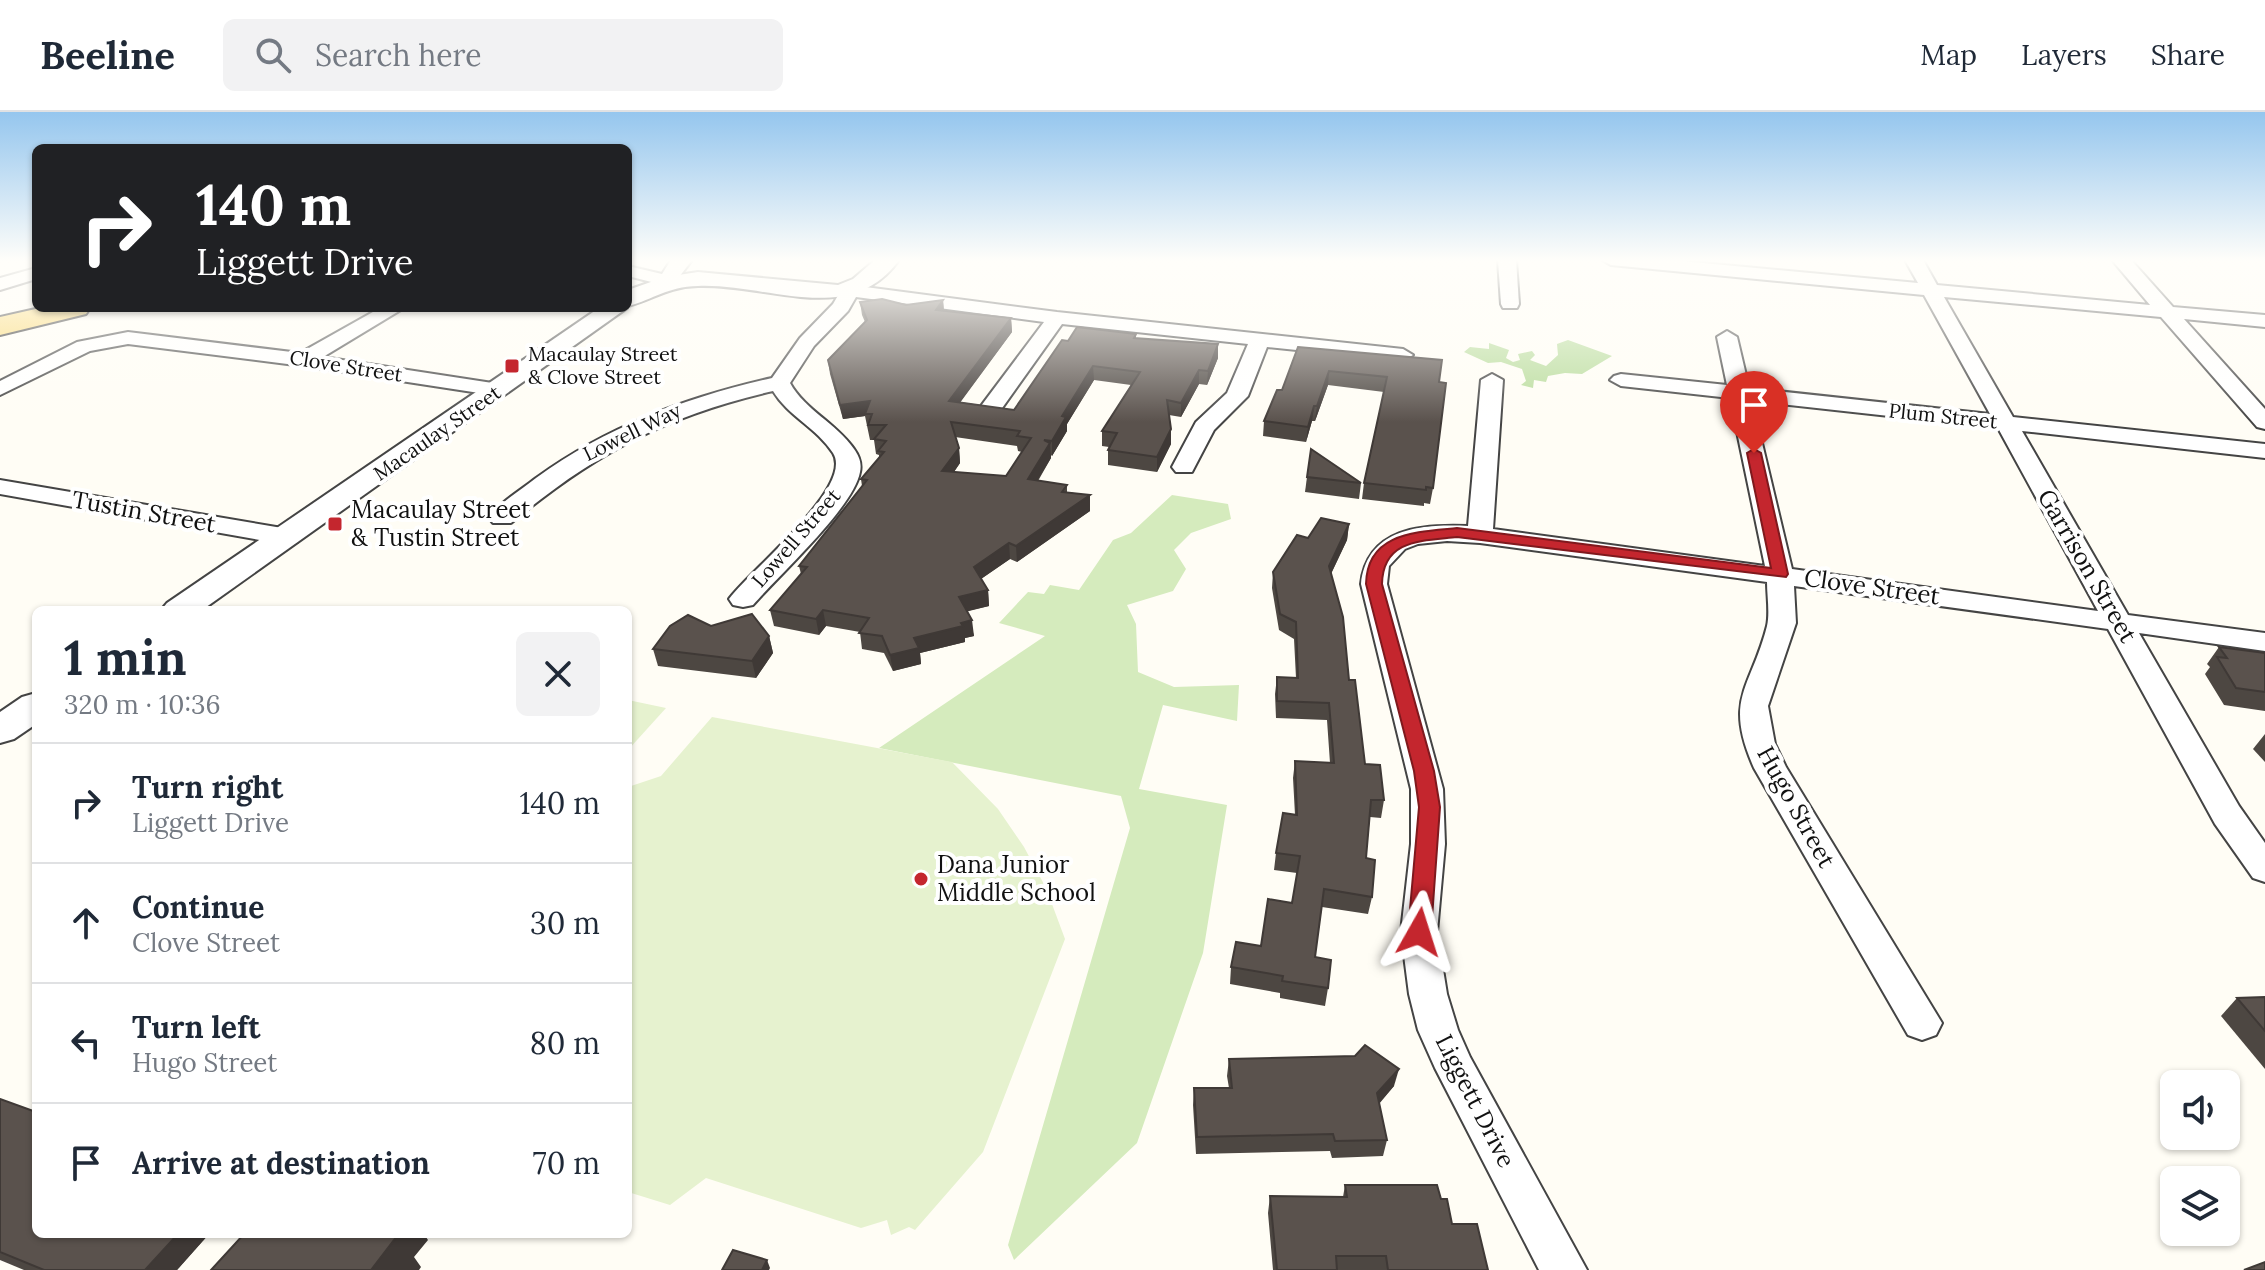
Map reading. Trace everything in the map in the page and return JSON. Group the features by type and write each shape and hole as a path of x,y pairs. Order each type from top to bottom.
{"main road":[{"path":"0,326 50,314"}],"street":[{"path":"303,360 383,314"},
{"name":"Macaulay Street","path":"185,606 499,390 598,314"},
{"path":"779,383 807,342 834,314"},
{"path":"1027,314 1403,355"},
{"name":"Garrison Street","path":"1944,314 2227,815 2265,869"},
{"path":"2170,314 2265,422"},
{"path":"2190,314 2265,321"},
{"path":"992,406 1057,318"},
{"name":"Hugo Street","path":"1727,337 1780,574 1782,623 1753,706 1759,744 1770,768 1922,1023"},
{"name":"Clove Street","path":"91,345 128,338 150,339 499,390"},
{"path":"1184,467 1204,427 1237,396 1260,340"},
{"path":"0,369 91,345"},
{"path":"0,389 91,345"},
{"path":"1480,535 1492,380"},
{"name":"Plum Street","path":"1621,380 2265,451"},
{"name":"Lowell Way","path":"502,518 575,460 621,434 701,401 779,383"},
{"name":"Lowell Street","path":"743,599 833,499 849,470 847,457 839,444 789,400 779,383"},
{"name":"Tustin Street","path":"0,487 288,537"},
{"name":"Liggett Drive","path":"1480,535 1434,533 1398,543 1376,562 1374,584 1427,789 1428,844 1419,932 1428,994 1438,1030 1455,1068 1564,1270"},
{"name":"Clove Street","path":"1480,535 2265,642"},
{"path":"0,730 32,709"}],"green space":[{"path":"1568,340 1612,356 1582,374 1548,376 1546,382 1534,380 1533,388 1521,385 1526,381 1522,369 1501,362 1488,363 1464,352 1470,347 1489,349 1489,343 1509,350 1506,358 1513,362 1520,360 1518,354 1532,351 1535,355 1530,360 1546,366 1558,355 1557,344"},
{"path":"1172,495 1228,504 1231,519 1191,533 1174,550 1186,569 1173,591 1127,605 1136,624 1138,672 1174,687 1239,685 1237,721 1163,705 1139,789 1227,805 1203,953 1137,1143 1014,1260 1008,1245 1130,828 1121,796 879,748 1045,636 999,623 1028,592 1044,594 1050,585 1079,590 1113,540 1131,533"},
{"path":"632,701 666,708 632,746"},
{"path":"712,717 952,762 998,809 1024,847 1046,888 1065,939 983,1152 915,1230 909,1227 891,1235 887,1220 861,1228 706,1178 670,1205 632,1193 632,786 661,776"}],"building":[{"path":"865,314 974,314 1011,318 949,401 1014,410 1062,340 1068,341 1077,327 1136,334 1134,338 1218,344 1208,371 1199,370 1181,403 1167,400 1171,429 1157,457 1108,450 1117,433 1102,431 1140,372 1093,366 1062,416 1066,417 1052,441 1044,440 1050,443 1028,479 1067,485 1062,492 1090,495 1016,546 1009,543 974,567 988,590 959,597 972,620 961,623 963,626 914,638 919,648 890,655 882,636 859,633 869,618 823,610 816,619 770,610 807,567 799,566 867,480 861,479 884,452 878,451 886,441 874,439 886,425 868,425 872,414 865,414 870,401 840,405 828,360 867,320","holes":["951,422 1020,431 1017,436 1031,438 1006,476 942,471 959,448"]},
{"path":"1298,347 1442,360 1439,382 1446,383 1433,488 1426,487 1426,490 1364,483 1387,377 1329,371 1308,427 1264,421 1277,390 1282,390"},
{"path":"1311,449 1361,483 1307,477"},
{"path":"1321,518 1349,524 1329,566 1343,617 1349,680 1355,680 1365,764 1380,765 1384,800 1371,800 1366,858 1375,860 1372,897 1324,889 1315,957 1331,960 1328,988 1282,981 1283,976 1231,967 1236,942 1261,946 1268,899 1292,903 1300,856 1276,853 1283,813 1297,815 1295,761 1334,763 1329,703 1277,701 1277,677 1298,678 1296,622 1280,614 1273,572 1297,535 1308,538"},
{"path":"752,614 769,636 752,661 653,649 670,626 688,615 711,626"},
{"path":"2219,647 2265,653 2265,692 2236,688 2217,657 2227,658"},
{"path":"2265,997 2265,1031 2237,998"},
{"path":"1365,1045 1399,1069 1377,1093 1387,1140 1335,1141 1333,1134 1197,1137 1194,1088 1232,1088 1229,1059 1355,1056"},
{"path":"0,1099 32,1111 32,1238 174,1238 145,1270 44,1270 0,1252"},
{"path":"1345,1185 1437,1185 1441,1199 1447,1199 1452,1224 1477,1224 1488,1270 1388,1270 1386,1256 1336,1256 1337,1270 1277,1270 1270,1196 1347,1197"},
{"path":"240,1238 395,1238 371,1270 211,1270"},
{"path":"733,1250 767,1260 762,1270 722,1270"},
{"path":"2265,1262 2265,1270 2244,1270"}],"place":[{"name":"Macaulay Street & Clove Street","path":"512,366"},
{"name":"Macaulay Street & Tustin Street","path":"335,524"},
{"name":"Dana Junior Middle School","path":"921,879"}],"route":[{"path":"1419,932 1429,807 1424,771 1374,584 1374,570 1380,556 1413,537 1457,532 1780,574 1754,453"}]}
